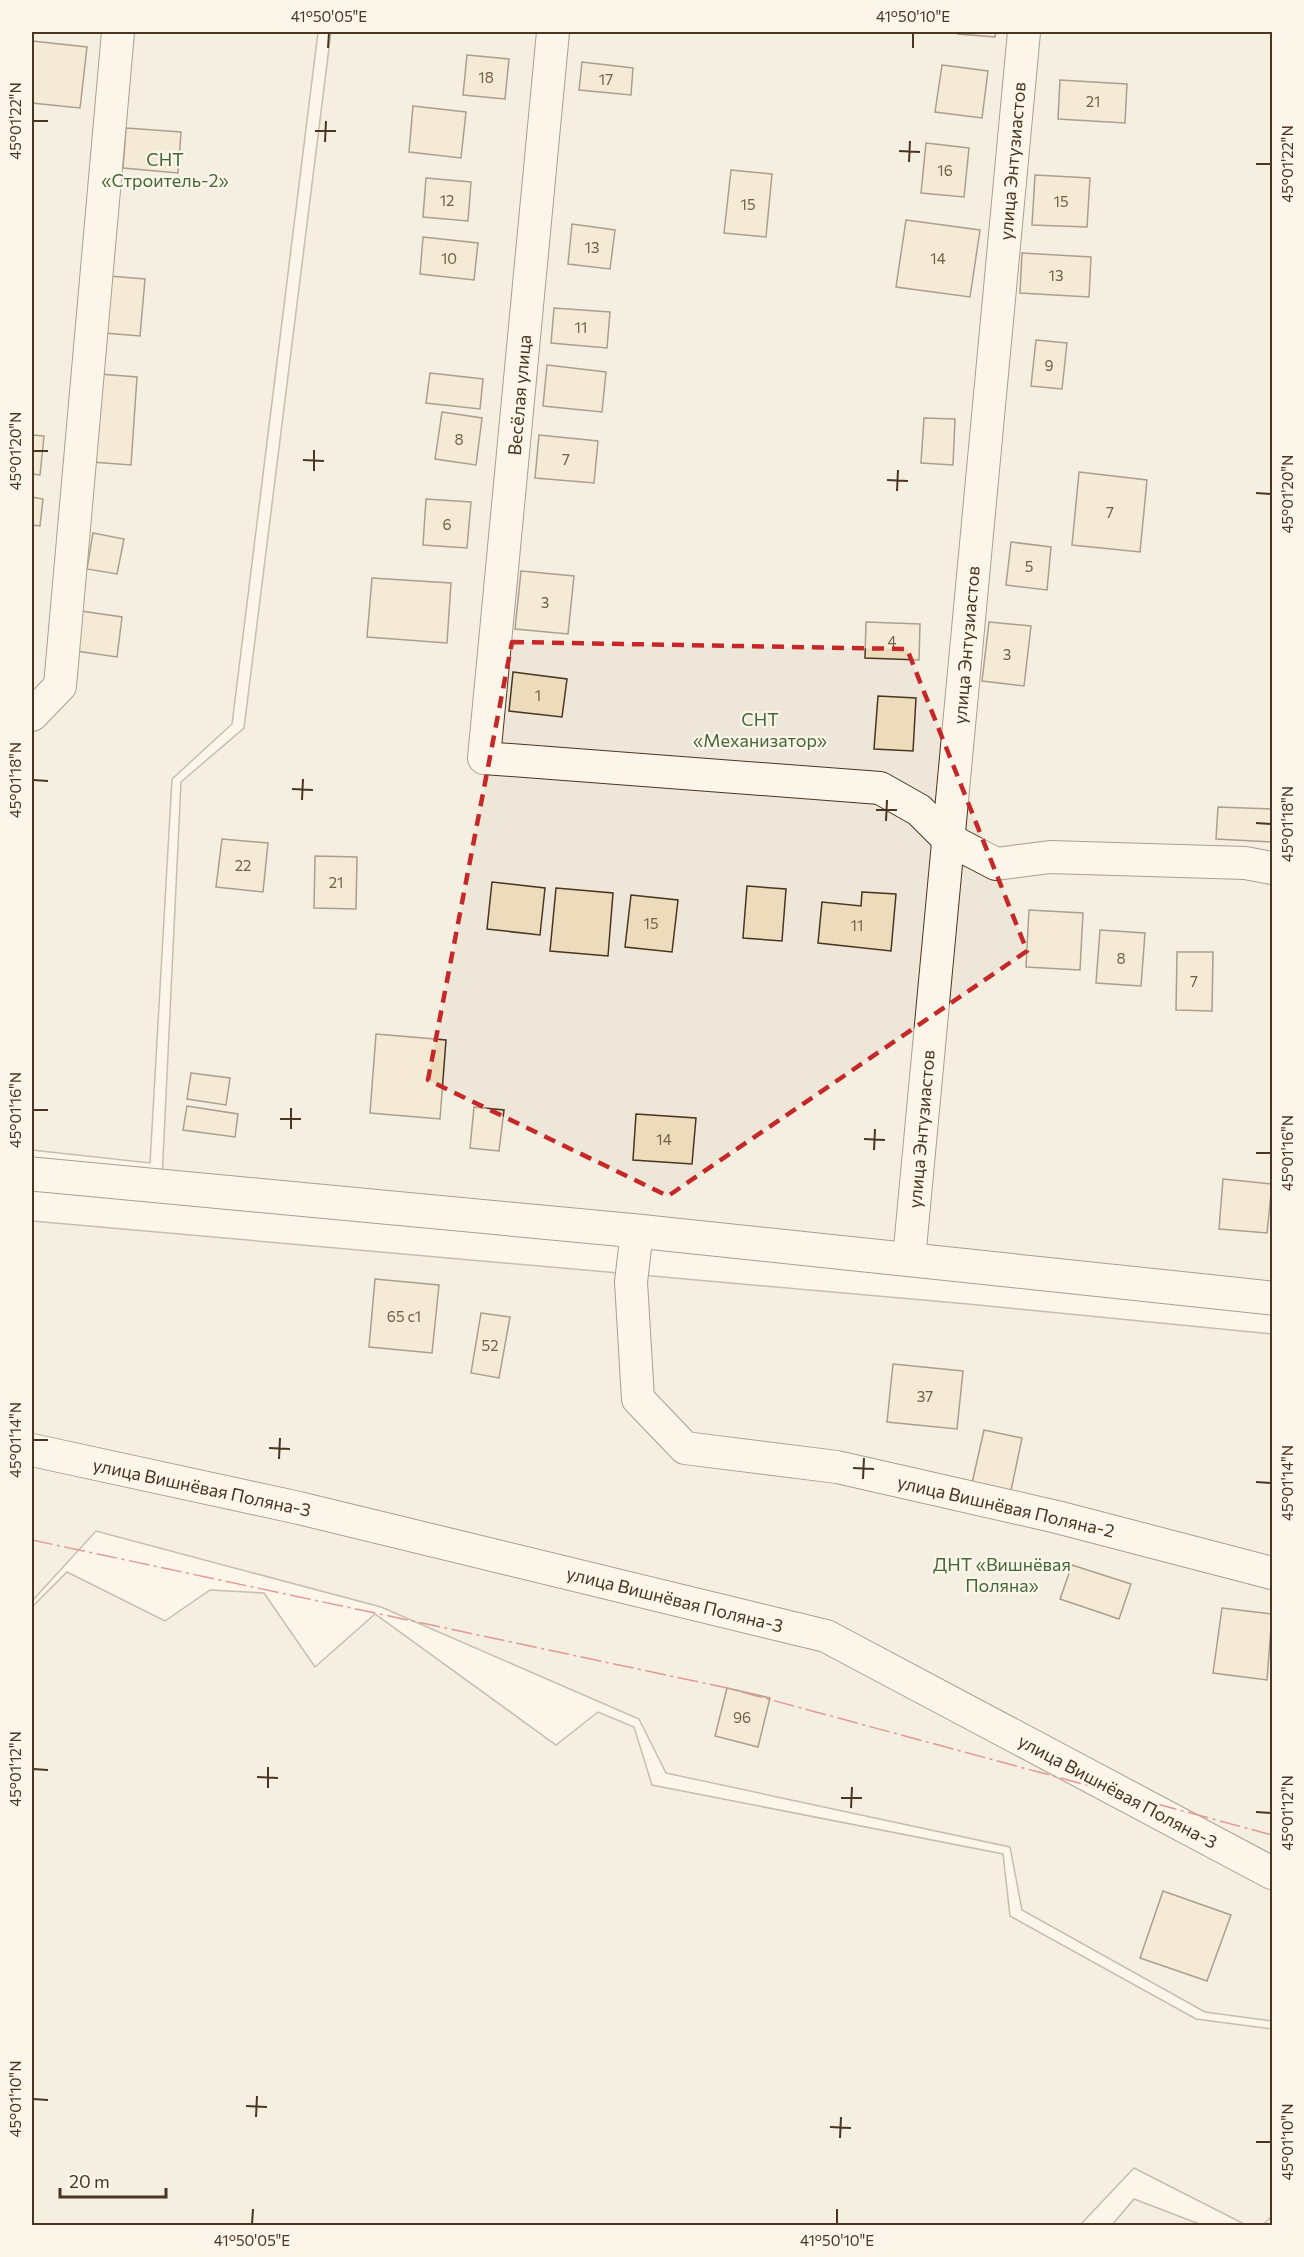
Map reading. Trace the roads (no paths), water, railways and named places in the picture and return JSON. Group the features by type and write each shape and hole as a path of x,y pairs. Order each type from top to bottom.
{"main road":[{"path":"32,1174 637,1231 1272,1298"}],"street":[{"path":"32,715 60,686 118,32"},
{"name":"Весёлая улица","path":"553,32 484,758 880,788 919,810 948,839"},
{"name":"улица Энтузиастов","path":"909,1259 1024,32"},
{"path":"948,839 996,864 1050,856 1245,863 1272,868"},
{"name":"улица Вишнёвая Поляна-2","path":"637,1231 631,1282 638,1399 686,1448 837,1467 1057,1517 1272,1573"},
{"name":"улица Вишнёвая Поляна-3","path":"32,1450 299,1508 826,1636 1272,1874"}],"park label":[{"name":"СНТ «Строитель-2»","path":"165,169"},
{"name":"СНТ «Механизатор»","path":"760,729"},
{"name":"ДНТ «Вишнёвая Поляна»","path":"1002,1574"}]}
